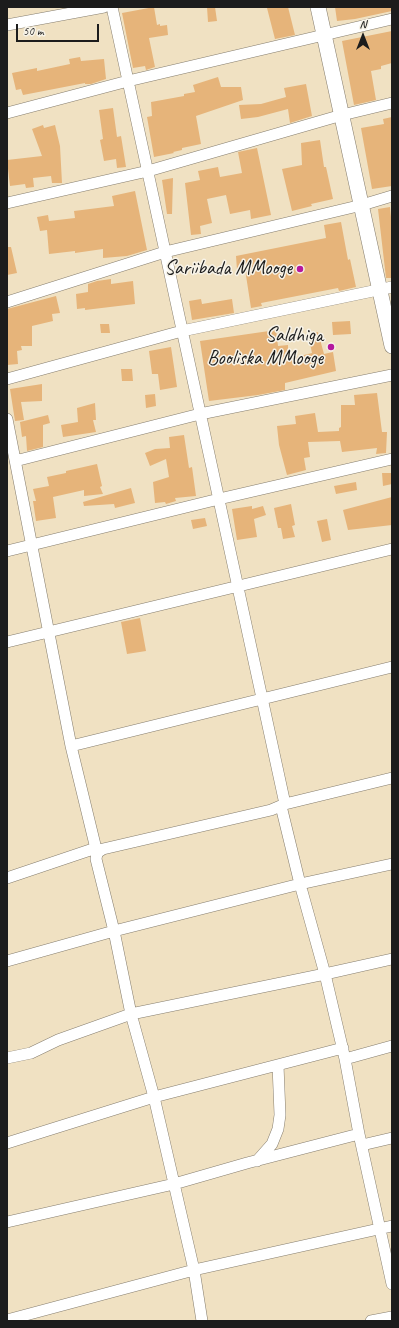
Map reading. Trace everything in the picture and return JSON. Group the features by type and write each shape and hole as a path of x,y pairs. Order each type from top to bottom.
{"street":[{"path":"7,25 104,7"},
{"path":"112,7 238,586 300,884 325,974 344,1054 359,1134 392,1284"},
{"path":"318,7 362,205 386,288 392,346"},
{"path":"7,112 128,81 392,19"},
{"path":"7,203 148,171 342,115 392,103"},
{"path":"7,302 165,252 362,205 392,196"},
{"path":"7,379 182,331 386,288"},
{"path":"15,461 200,414 392,376"},
{"path":"7,419 71,746 97,850 96,859 114,932 131,1014 154,1097 194,1270 202,1321"},
{"path":"7,551 219,499 392,459"},
{"path":"7,642 392,550"},
{"path":"71,746 392,667"},
{"path":"7,878 97,850 271,810 283,805 392,778"},
{"path":"7,961 300,884 392,864"},
{"path":"7,1058 31,1053 58,1040 131,1014 392,959"},
{"path":"7,1143 154,1097 278,1065 392,1046"},
{"path":"257,1161 272,1144 278,1129 280,1115 278,1065"},
{"path":"7,1222 174,1184 359,1134"},
{"path":"362,1145 392,1138"},
{"path":"7,1320 194,1270 392,1226"},
{"path":"371,1321 392,1317"}],"building":[{"path":"154,7 157,25 167,25 168,35 149,38 155,67 146,70 145,66 133,68 122,13"},
{"path":"207,7 215,7 217,21 208,22"},
{"path":"288,7 295,35 275,39 267,8"},
{"path":"335,7 392,7 392,11 355,19 337,21"},
{"path":"392,31 392,63 381,66 381,69 371,71 376,100 354,105 342,41"},
{"path":"80,57 81,61 104,59 106,79 91,84 85,83 23,95 21,89 16,90 12,73 37,68 37,71 70,64 69,59"},
{"path":"218,77 221,87 241,87 243,100 196,116 201,144 182,148 182,150 173,152 174,153 154,157 147,117 152,116 151,102 184,96 184,94 195,92 193,85"},
{"path":"306,84 312,116 290,123 288,109 258,117 241,119 239,105 261,104 286,97 284,88"},
{"path":"113,108 117,137 121,136 126,167 117,168 116,159 104,161 100,140 103,139 99,110"},
{"path":"392,117 392,186 372,189 361,128 384,124 383,119"},
{"path":"43,125 44,128 55,125 60,146 62,183 52,183 51,176 33,178 34,187 26,188 25,184 10,186 7,160 42,156 32,129"},
{"path":"320,140 324,167 326,167 333,199 311,204 312,206 292,211 282,169 302,165 301,143"},
{"path":"257,148 271,215 251,219 250,210 230,214 226,195 207,199 212,223 200,226 201,234 191,235 185,183 200,180 198,171 218,167 220,177 242,173 238,152"},
{"path":"173,178 172,214 167,214 162,180"},
{"path":"135,191 147,250 127,256 103,258 103,249 75,253 75,251 49,254 47,230 40,231 37,217 48,215 49,221 75,218 74,211 114,206 112,196"},
{"path":"390,207 392,227 392,278 386,278 378,209"},
{"name":"Sariibada MMooge","path":"341,222 348,260 350,259 356,287 339,291 338,288 261,303 262,306 251,308 245,269 237,270 236,256 326,238 324,225"},
{"path":"7,247 11,247 17,273 7,275"},
{"path":"111,279 111,284 133,281 135,304 85,310 85,308 77,309 76,294 88,292 88,284"},
{"path":"56,296 60,313 52,314 53,321 32,326 32,346 21,346 22,350 17,351 18,364 7,365 7,309"},
{"path":"201,299 202,304 232,299 234,313 192,320 189,301"},
{"path":"350,321 351,334 333,335 332,322"},
{"path":"100,324 109,324 110,333 101,333"},
{"path":"276,330 278,346 288,345 288,359 312,353 308,334 318,332 324,354 333,352 336,371 285,383 285,390 209,401 200,341"},
{"path":"171,347 177,387 160,390 158,374 152,374 149,351"},
{"path":"121,369 132,369 133,381 122,381"},
{"path":"42,384 42,401 21,402 24,420 15,421 10,389"},
{"path":"377,393 382,432 387,432 386,453 376,454 377,448 342,452 340,441 308,442 310,457 304,458 306,470 287,475 279,445 277,426 296,424 295,416 315,413 318,432 339,431 339,428 341,427 341,405 355,405 354,395"},
{"path":"155,394 156,406 146,408 145,395"},
{"path":"95,403 96,420 93,420 96,432 63,437 61,425 78,422 77,408"},
{"path":"48,415 50,423 43,425 43,447 27,451 26,436 22,437 20,422"},
{"path":"184,435 189,468 192,467 196,496 175,498 176,501 166,504 165,502 155,503 153,482 169,477 166,459 150,466 145,453 155,449 170,448 169,437"},
{"path":"97,464 102,486 100,487 103,494 84,496 84,490 53,497 56,518 36,521 33,501 36,501 33,489 49,486 47,477"},
{"path":"382,473 392,473 392,484 383,486"},
{"path":"356,482 357,490 336,494 334,486"},
{"path":"131,488 135,503 115,508 114,504 84,506 83,502"},
{"path":"392,497 392,525 348,530 343,510"},
{"path":"291,504 295,525 292,526 295,537 283,539 281,528 278,528 274,508"},
{"path":"252,506 252,509 263,506 266,515 254,519 257,537 237,540 232,509"},
{"path":"205,518 207,526 193,529 191,520"},
{"path":"327,519 331,540 322,542 317,521"},
{"path":"140,618 146,651 127,654 121,622"}],"place":[{"name":"Sariibada MMooge","path":"300,269"},
{"name":"Saldhiga Booliska MMooge","path":"331,347"}]}
